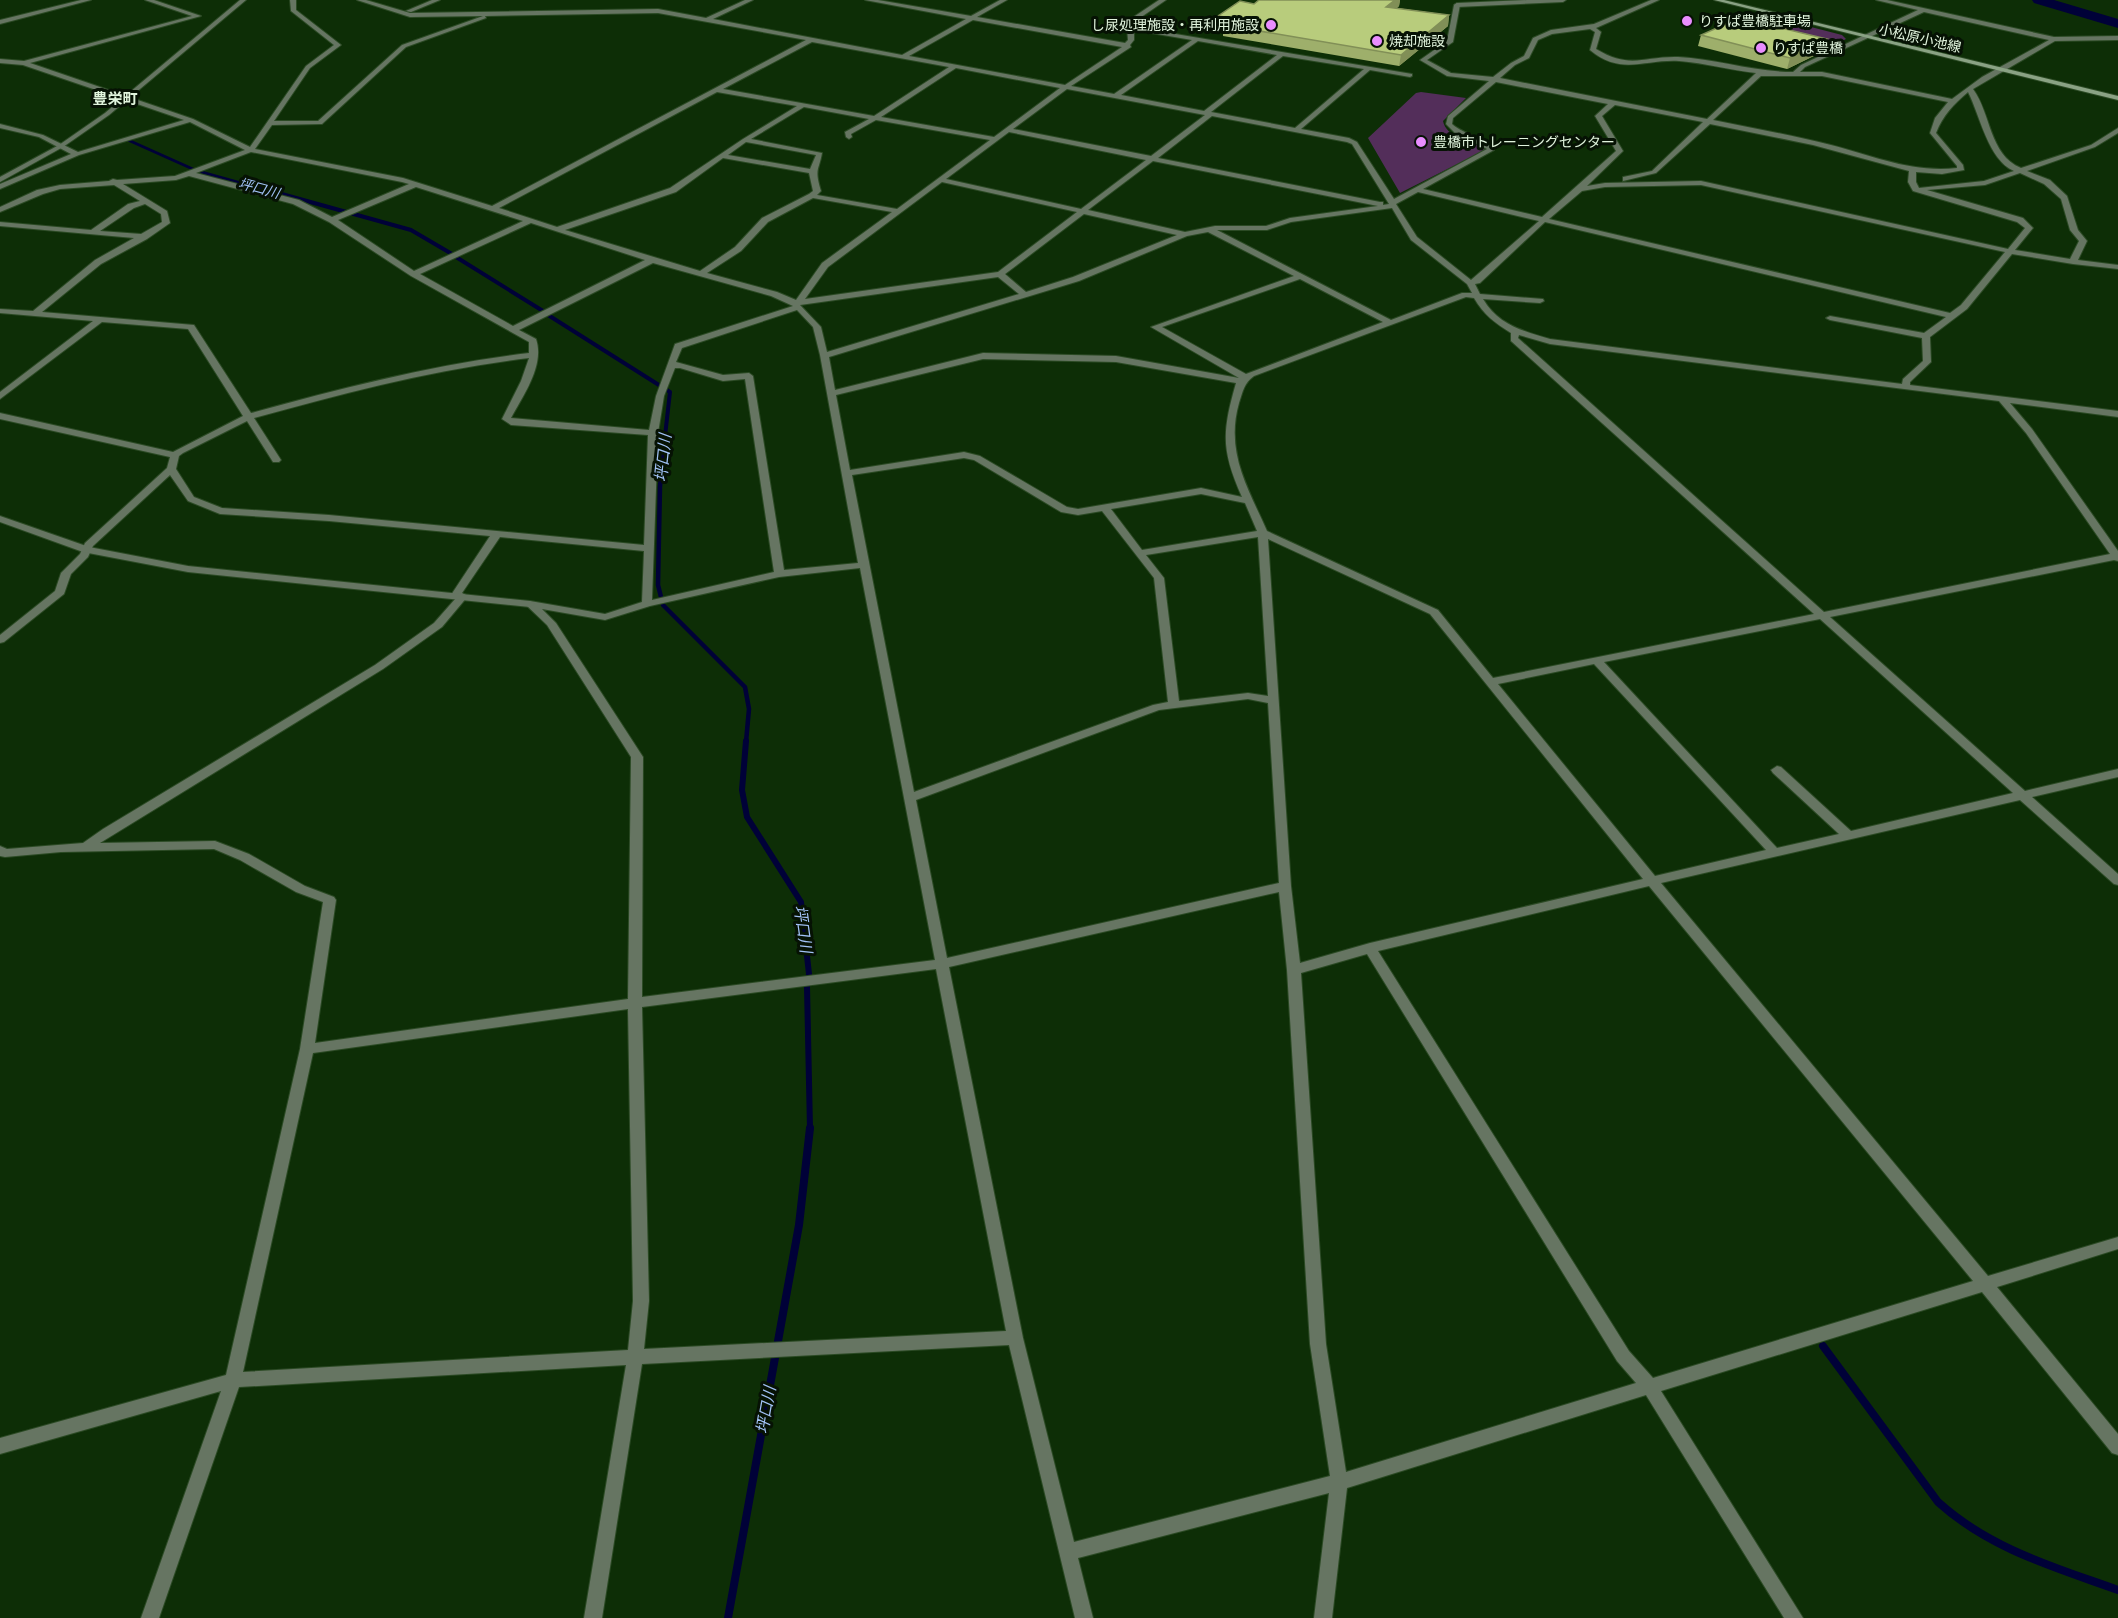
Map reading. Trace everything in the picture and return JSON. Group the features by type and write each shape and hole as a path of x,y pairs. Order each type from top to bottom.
{"main road":[{"name":"小松原小池線","path":"1717,0 2118,98"}],"street":[{"path":"0,22 88,0"},
{"path":"24,63 198,16 148,0"},
{"path":"0,180 61,146 125,98 243,0"},
{"path":"0,210 50,189 176,178 252,150 308,66 338,45 297,15 293,10 293,0"},
{"path":"360,0 402,14 645,10 1349,140 1355,143 1414,238 1470,283 1484,308 1495,320 1515,332 1550,341 2118,414"},
{"path":"402,14 437,0"},
{"path":"707,20 750,0"},
{"path":"868,0 1129,46"},
{"path":"897,5 907,0"},
{"path":"903,57 1004,0"},
{"path":"797,304 825,265 1066,87 1129,46 1131,21 1163,0"},
{"path":"1563,0 1457,5 1450,42 1423,60 1449,75 1493,80 1614,102 1816,144 1913,170 1951,172 1960,170 1961,166 1933,133 1934,125 1952,101 2000,69 2054,39"},
{"path":"824,355 1076,279 1185,234 1209,229 1267,228 1290,220 1392,205 1491,150 1490,146 1457,132 1449,124 1450,117 1513,64 1527,57 1535,39 1574,27 1590,26 1656,0"},
{"path":"1879,0 2054,39 2118,38"},
{"path":"1796,73 1803,66 1923,10"},
{"path":"271,123 320,123 404,46 490,13"},
{"path":"1590,26 1598,32 1593,50 1608,60 1636,64 1676,59 1722,64 1738,69 1768,73 1828,75 1952,101"},
{"path":"1130,28 1410,75"},
{"path":"1116,96 1198,39"},
{"path":"494,208 811,40"},
{"path":"650,603 648,548 653,433 663,387 678,346 797,304 1000,274 1153,158 1282,54"},
{"path":"0,61 24,63 191,120 252,150 416,184 652,260 774,294 797,304 817,327 911,797 916,835 1015,1338 1084,1618"},
{"path":"849,137 847,133 875,118 955,66"},
{"path":"1296,130 1369,69"},
{"path":"1578,190 1654,172 1755,77 1768,73"},
{"path":"1969,89 1987,132 2008,166 2047,182 2064,198 2074,230 2083,241 2073,262"},
{"path":"716,90 996,139"},
{"path":"1470,283 1477,281 1620,151 1598,116 1614,102"},
{"path":"559,229 665,194 745,140 803,105"},
{"path":"0,187 77,154 191,120"},
{"path":"0,126 41,136 77,154"},
{"path":"1008,130 1392,205"},
{"path":"1916,189 1985,183 2093,146 2118,130"},
{"path":"702,273 738,249 765,220 812,196 817,191 811,171 820,154 745,140"},
{"path":"722,156 811,171"},
{"path":"1830,318 1926,336 1964,307 2029,228 2020,219 1916,189 1912,182 1913,170"},
{"path":"191,174 296,202 332,220 414,274 533,341 535,348 525,383 506,419 511,422 653,433"},
{"path":"941,180 1185,234"},
{"path":"35,314 98,262 166,223 167,218 164,213 113,182"},
{"path":"1605,185 1701,183 2009,251 2118,267"},
{"path":"332,220 416,184"},
{"path":"1418,190 1951,316"},
{"path":"812,196 898,211"},
{"path":"93,232 131,206 146,202"},
{"path":"414,274 532,220"},
{"path":"0,224 144,237"},
{"path":"1209,229 1389,322"},
{"path":"514,329 652,260"},
{"path":"1000,274 1025,295"},
{"path":"1243,379 1155,327 1301,276"},
{"path":"831,394 983,356 1116,359 1243,379 1465,295 1540,301"},
{"path":"0,311 191,327 276,460"},
{"path":"0,396 100,319"},
{"path":"1515,332 1514,339 2118,881"},
{"path":"1906,386 1906,381 1927,362 1926,336"},
{"path":"0,416 175,455 248,417 395,378 483,361 533,355"},
{"path":"671,365 681,365 723,378 749,376 779,574"},
{"path":"1243,379 1232,412 1230,444 1234,468 1263,533 1285,886 1294,970 1318,1344 1339,1482 1323,1618"},
{"path":"1491,681 2117,557 2029,431 2002,399"},
{"path":"0,640 60,592 66,573 87,550 88,545 171,469 175,455"},
{"path":"846,473 964,455 977,458 1064,510 1078,512 1201,491 1249,501"},
{"path":"171,469 192,499 220,511 329,518 648,548"},
{"path":"1104,507 1159,578 1174,704"},
{"path":"0,519 87,550 188,569 459,595 605,616 650,603 779,574 864,565"},
{"path":"1141,553 1263,533 1434,612 1652,881 2118,1447"},
{"path":"85,848 107,832 378,667 438,625 496,534"},
{"path":"530,604 551,623 638,757 635,1003 641,1301 635,1358 593,1618"},
{"path":"1597,661 1775,853"},
{"path":"911,797 1157,707 1248,696 1273,700"},
{"path":"1777,770 1849,836"},
{"path":"1294,970 1370,948 2118,773"},
{"path":"0,850 5,853 85,848 215,845 236,851 313,896 330,900 307,1049 233,1380 150,1618"},
{"path":"307,1049 635,1003 942,964 1285,886"},
{"path":"1370,948 1623,1356 1648,1386 1794,1618"},
{"path":"1068,1552 1339,1482 2118,1243"},
{"path":"0,1446 233,1380 788,1348 1015,1338"}],"shaded area":[{"path":"1768,16 1842,35 1846,39 1832,46 1758,27 1758,24 1777,25 1777,20 1761,18"},
{"name":"豊橋市トレーニングセンター","path":"1416,93 1466,98 1443,121 1453,135 1482,146 1485,150 1400,193 1368,138"}],"building":[{"path":"1259,0 1395,0 1386,7 1449,15 1401,55 1224,25 1233,18 1218,16 1240,1 1254,4"},
{"path":"1739,18 1827,39 1790,58 1701,35"}],"waterway":[{"path":"2039,0 2118,24"},
{"name":"坪口川","path":"128,140 195,170"},
{"name":"坪口川","path":"201,172 277,193"},
{"name":"坪口川","path":"271,191 411,230 452,254"},
{"name":"坪口川","path":"456,257 543,311"},
{"name":"坪口川","path":"548,315 670,392 665,436"},
{"name":"坪口川","path":"666,434 660,486 658,585 663,605 745,687 749,709 746,742"},
{"name":"坪口川","path":"746,741 742,790 747,817 801,902 809,974 807,987 810,1128"},
{"name":"坪口川","path":"728,1618 799,1225 810,1128"},
{"path":"1823,1346 1938,1502 1958,1518 2001,1544 2024,1555 2118,1590"}],"place":[{"name":"りすぱ豊橋駐車場","path":"1687,21"},
{"name":"し尿処理施設・再利用施設","path":"1271,25"},
{"name":"焼却施設","path":"1377,41"},
{"name":"りすぱ豊橋","path":"1761,48"},
{"name":"豊橋市トレーニングセンター","path":"1421,142"}],"district":[{"name":"豊栄町","path":"115,98"}]}
